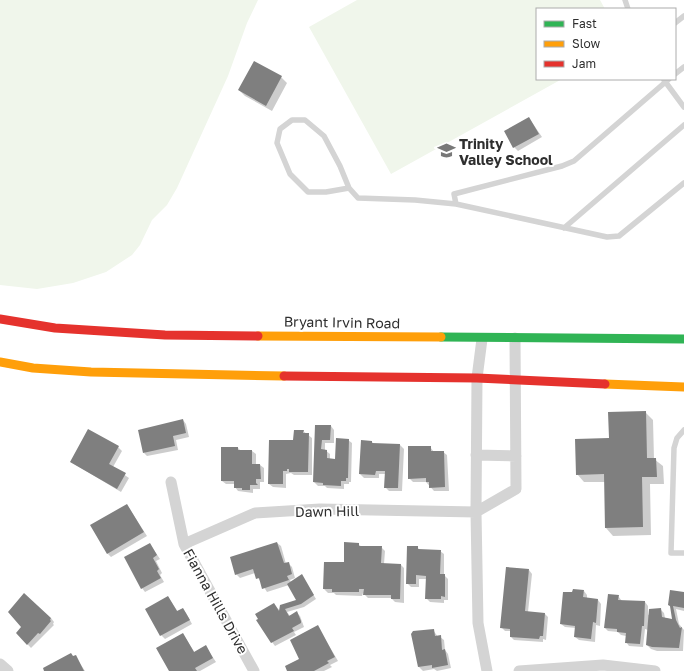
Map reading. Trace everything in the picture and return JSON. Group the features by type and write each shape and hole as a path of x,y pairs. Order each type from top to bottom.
{"main road":[{"name":"Bryant Irvin Road","path":"0,319 55,328 165,335 355,336 482,339 684,339"},
{"path":"0,362 33,368 91,372 354,378 477,378 684,387"}],"street":[{"path":"476,512 516,489 515,338"},
{"path":"482,339 477,378 476,512 478,623 487,671"},
{"path":"476,455 516,456"},
{"name":"Fianna Hills Drive","path":"170,482 184,544 254,671"},
{"name":"Dawn Hill","path":"184,544 255,513 320,509 476,512"},
{"path":"0,664 8,671"},
{"path":"518,671 603,665 655,671"}],"lane":[{"path":"626,5 633,0"},
{"path":"676,22 684,16"},
{"path":"676,73 684,67"},
{"path":"456,204 454,194 562,166 574,161 666,80 684,107"},
{"path":"349,188 326,192 308,192 290,174 277,143 280,129 292,120 305,120 324,136 340,166 349,188 358,198 415,200 456,204 606,237 619,236 684,183"},
{"path":"564,228 684,125"},
{"path":"684,430 676,438 674,448 671,553 684,553"}],"shaded area":[{"path":"0,0 258,0 247,23 228,76 177,188 167,205 152,220 140,245 132,255 106,272 73,283 37,289 0,285"},
{"path":"357,0 600,0 604,8 536,8 536,80 560,80 391,174 309,27"}],"building":[{"path":"254,61 282,76 266,106 238,90"},
{"path":"529,117 539,134 513,148 504,131"},
{"path":"646,411 647,458 656,458 657,477 642,477 643,527 605,528 604,474 576,475 575,439 609,438 608,412"},
{"path":"183,419 186,433 173,436 175,446 143,453 138,430"},
{"path":"315,425 331,425 330,440 322,440 321,449 327,450 327,458 335,459 336,438 349,439 348,478 346,478 346,481 341,481 341,486 323,485 323,483 313,482"},
{"path":"88,429 119,446 109,464 126,473 117,489 70,462"},
{"path":"294,430 304,430 303,433 309,433 308,472 289,472 289,469 287,469 287,471 283,471 283,484 268,484 269,440 293,440"},
{"path":"361,440 372,441 372,443 400,444 398,488 384,488 385,471 376,471 375,475 359,474"},
{"path":"408,446 431,446 431,451 444,451 445,487 429,488 429,482 426,482 426,478 408,479"},
{"path":"221,447 238,447 238,450 252,450 252,464 260,464 261,479 256,479 256,483 258,485 250,485 250,490 242,490 242,488 234,488 234,481 221,481"},
{"path":"127,504 144,532 107,554 90,525"},
{"path":"277,542 284,563 289,562 292,574 287,576 289,580 262,589 259,578 256,579 253,569 235,575 230,557"},
{"path":"344,542 359,543 359,546 382,546 381,563 401,564 400,599 391,599 391,595 363,595 364,589 359,589 359,592 332,592 332,589 323,589 324,562 344,562"},
{"path":"150,543 157,555 153,558 159,569 157,571 161,578 141,589 124,557"},
{"path":"407,546 418,546 418,549 441,550 440,574 445,574 445,597 441,596 441,599 425,599 426,576 416,575 416,584 406,584"},
{"path":"506,567 529,569 525,611 545,613 543,636 540,636 539,639 510,637 510,629 500,628"},
{"path":"302,574 314,595 301,604 285,609 289,616 297,611 301,623 292,628 294,631 271,643 256,620 258,619 255,614 274,603 279,611 280,605 296,600 287,584"},
{"path":"573,589 584,590 583,597 598,599 596,623 593,622 591,639 574,637 575,626 560,624 563,592 572,592"},
{"path":"670,590 684,592 684,608 673,606 676,620 680,628 682,627 679,648 652,647 646,645 649,609 661,608 662,617 672,619 670,606 668,605"},
{"path":"24,593 51,618 51,621 40,634 38,633 27,645 16,633 21,627 8,612"},
{"path":"608,594 619,595 618,600 645,601 644,626 642,626 640,644 625,643 626,633 617,632 617,629 604,628"},
{"path":"168,596 177,611 183,608 190,620 160,636 145,609"},
{"path":"318,625 335,657 327,661 329,663 314,671 287,671 285,666 299,659 290,640"},
{"path":"434,629 435,636 441,635 442,650 445,649 448,665 432,668 432,665 418,667 411,634 413,631"},
{"path":"183,633 194,652 206,645 213,658 195,668 197,671 169,671 156,648"},
{"path":"71,653 73,656 76,655 84,671 44,671 43,668"}],"traffic: fast":[{"path":"441,337 684,339"}],"traffic: slow":[{"path":"258,336 441,337"},
{"path":"0,362 33,368 91,372 284,376"},
{"path":"605,384 684,387"}],"traffic: jam":[{"path":"0,319 55,328 165,335 258,336"},
{"path":"284,376 477,378 605,384"}],"place":[{"name":"Trinity Valley School","path":"446,151"}]}
